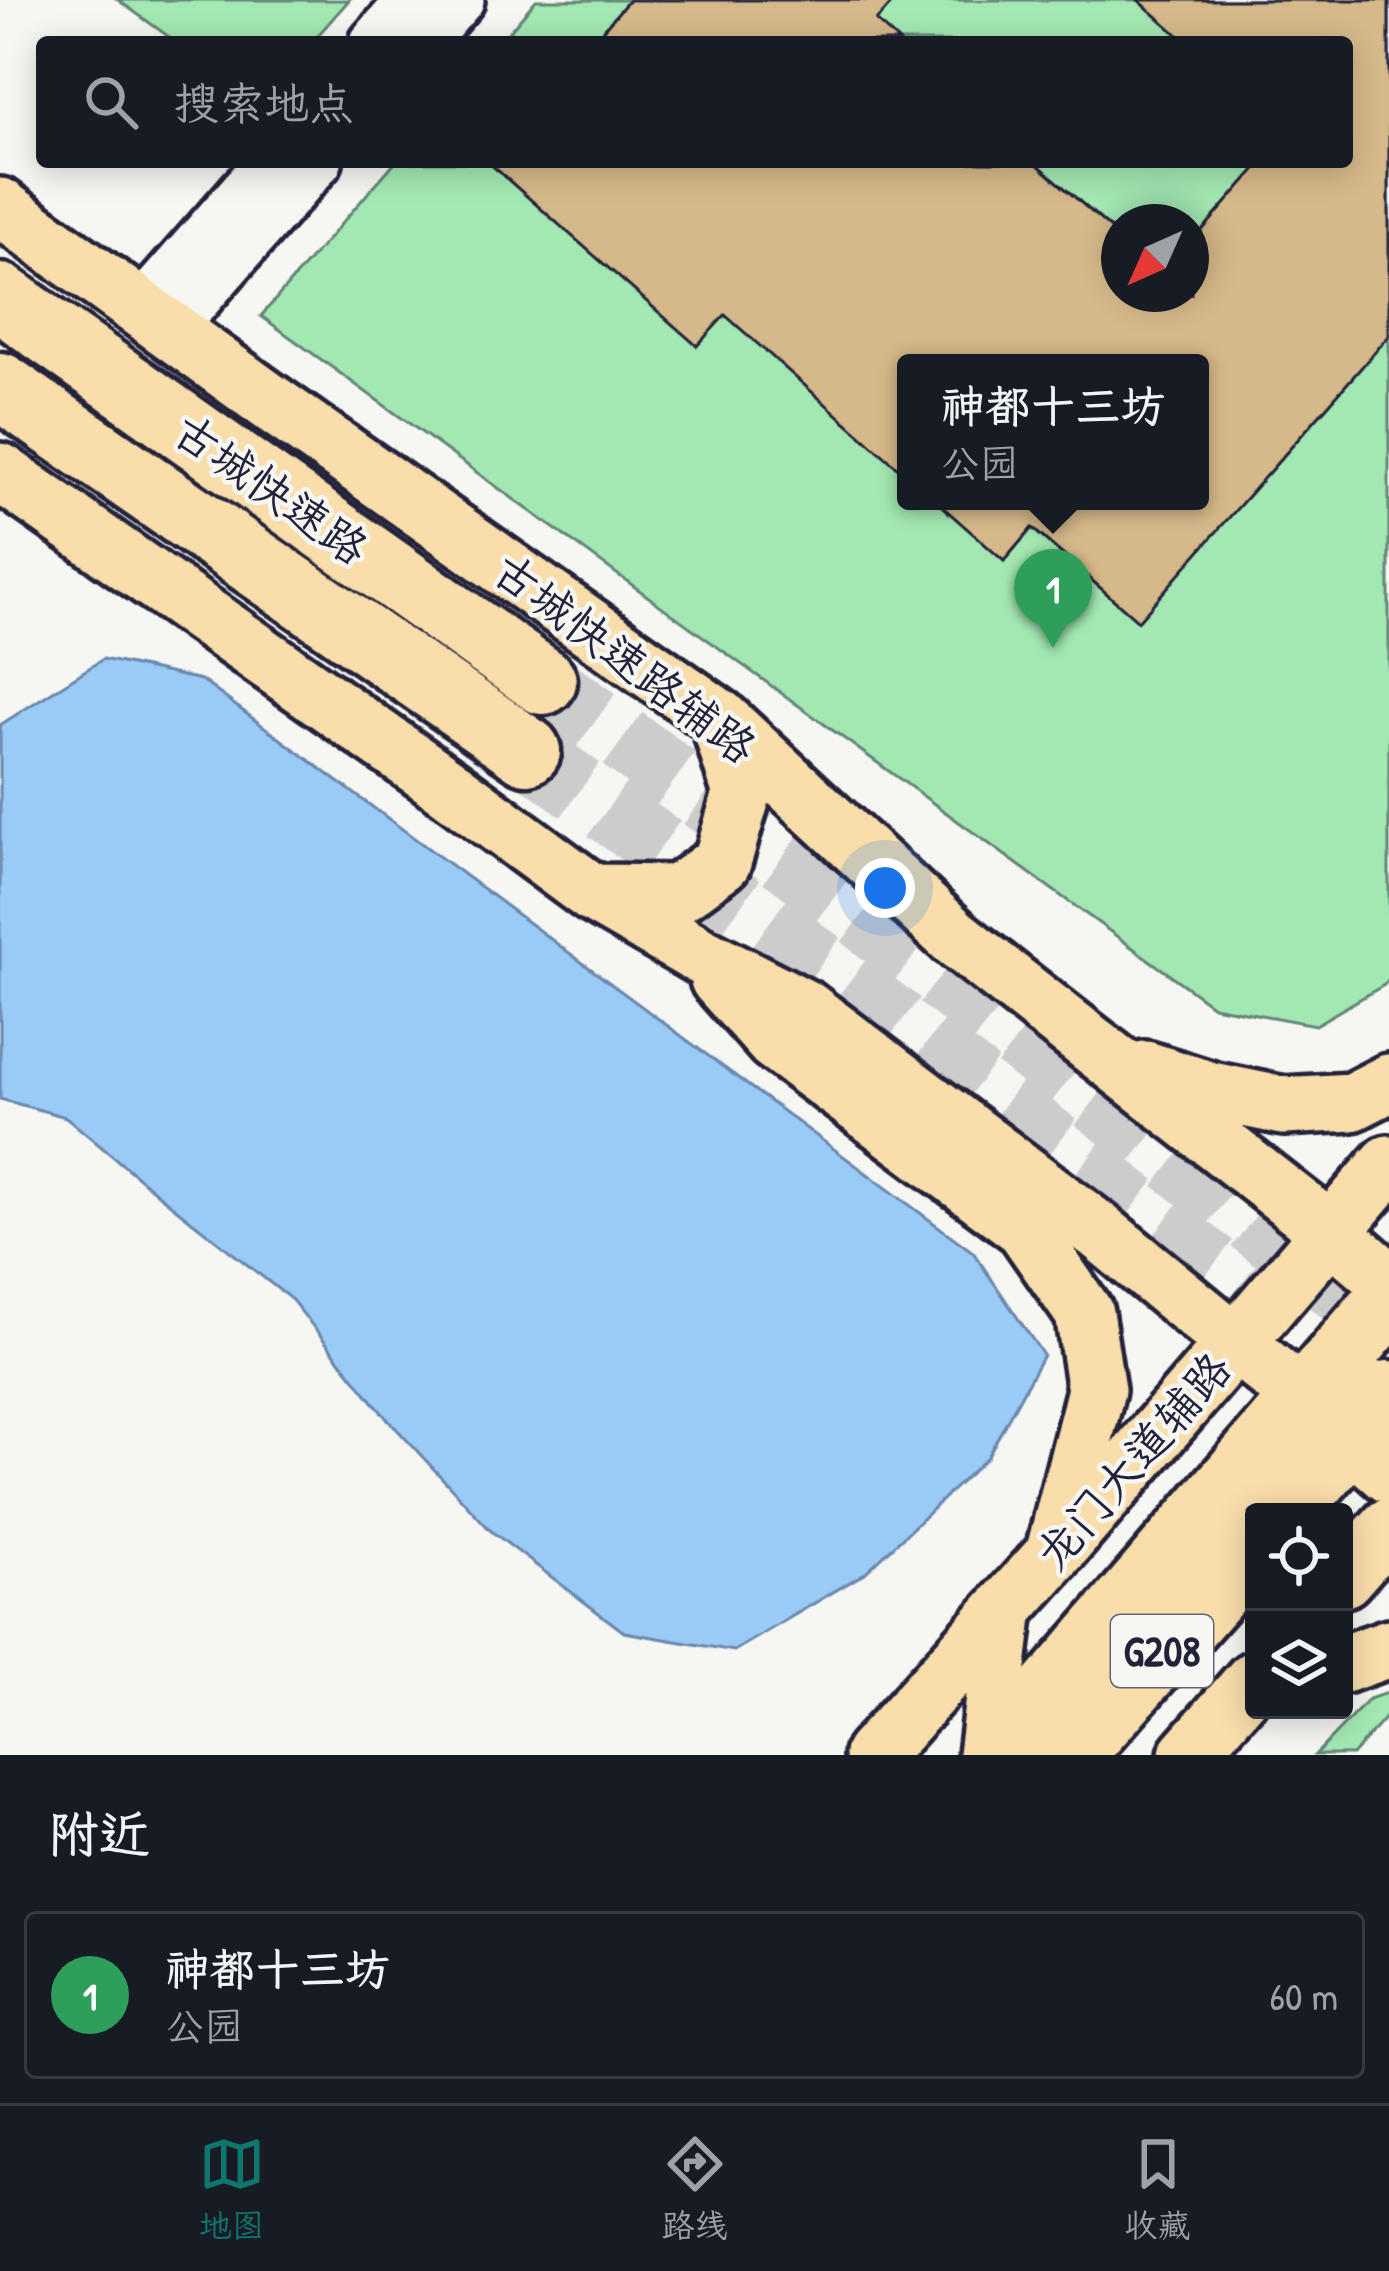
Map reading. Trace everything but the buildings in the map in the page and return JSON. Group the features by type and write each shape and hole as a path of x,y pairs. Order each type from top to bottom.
{"highway":[{"name":"古城快速路","path":"0,297 543,681"},
{"name":"古城快速路","path":"0,386 526,751"},
{"name":"G208","path":"1293,1503 1358,1427 1389,1300"},
{"name":"G208","path":"997,1755 1358,1427"},
{"name":"G208","path":"1070,1755 1245,1557"}],"main road":[{"name":"古城快速路辅路","path":"0,207 719,718 954,937 1389,1282"},
{"path":"0,472 592,893 806,1009 1099,1231 1234,1344 1358,1427"},
{"path":"592,893 678,894 722,862 742,794 719,718"},
{"path":"696,953 775,1042 1025,1228 1084,1313 1096,1390 1054,1554"},
{"path":"1111,1058 1211,1091 1285,1106 1352,1102 1389,1083"},
{"name":"龙门大道辅路","path":"873,1755 1054,1554 1389,1164"},
{"path":"1353,1568 1389,1527"},
{"path":"986,1755 1005,1608"},
{"path":"1353,1661 1389,1648"},
{"path":"1188,1755 1245,1690"},
{"path":"1232,1755 1272,1719"}],"street":[{"path":"378,36 410,0"},
{"path":"429,36 461,0"},
{"path":"155,319 264,168"},
{"path":"155,319 313,168"}],"green space":[{"path":"118,0 349,0 317,36 168,36"},
{"path":"536,0 1389,0 1389,979 1315,1025 1213,1006 261,316 390,168 1353,168 1353,36 505,36"},
{"path":"1389,1692 1389,1713 1352,1755 1315,1755 1353,1719 1369,1699"}],"water":[{"path":"103,659 201,680 973,1252 1043,1355 987,1457 865,1573 734,1651 624,1632 491,1531 383,1414 292,1300 66,1117 0,1099 0,725"}],"tunnel":[{"path":"543,681 814,879 1389,1328"},
{"path":"527,751 835,974 1380,1396"}],"place":[{"name":"神都十三坊","path":"1053,648"}]}
